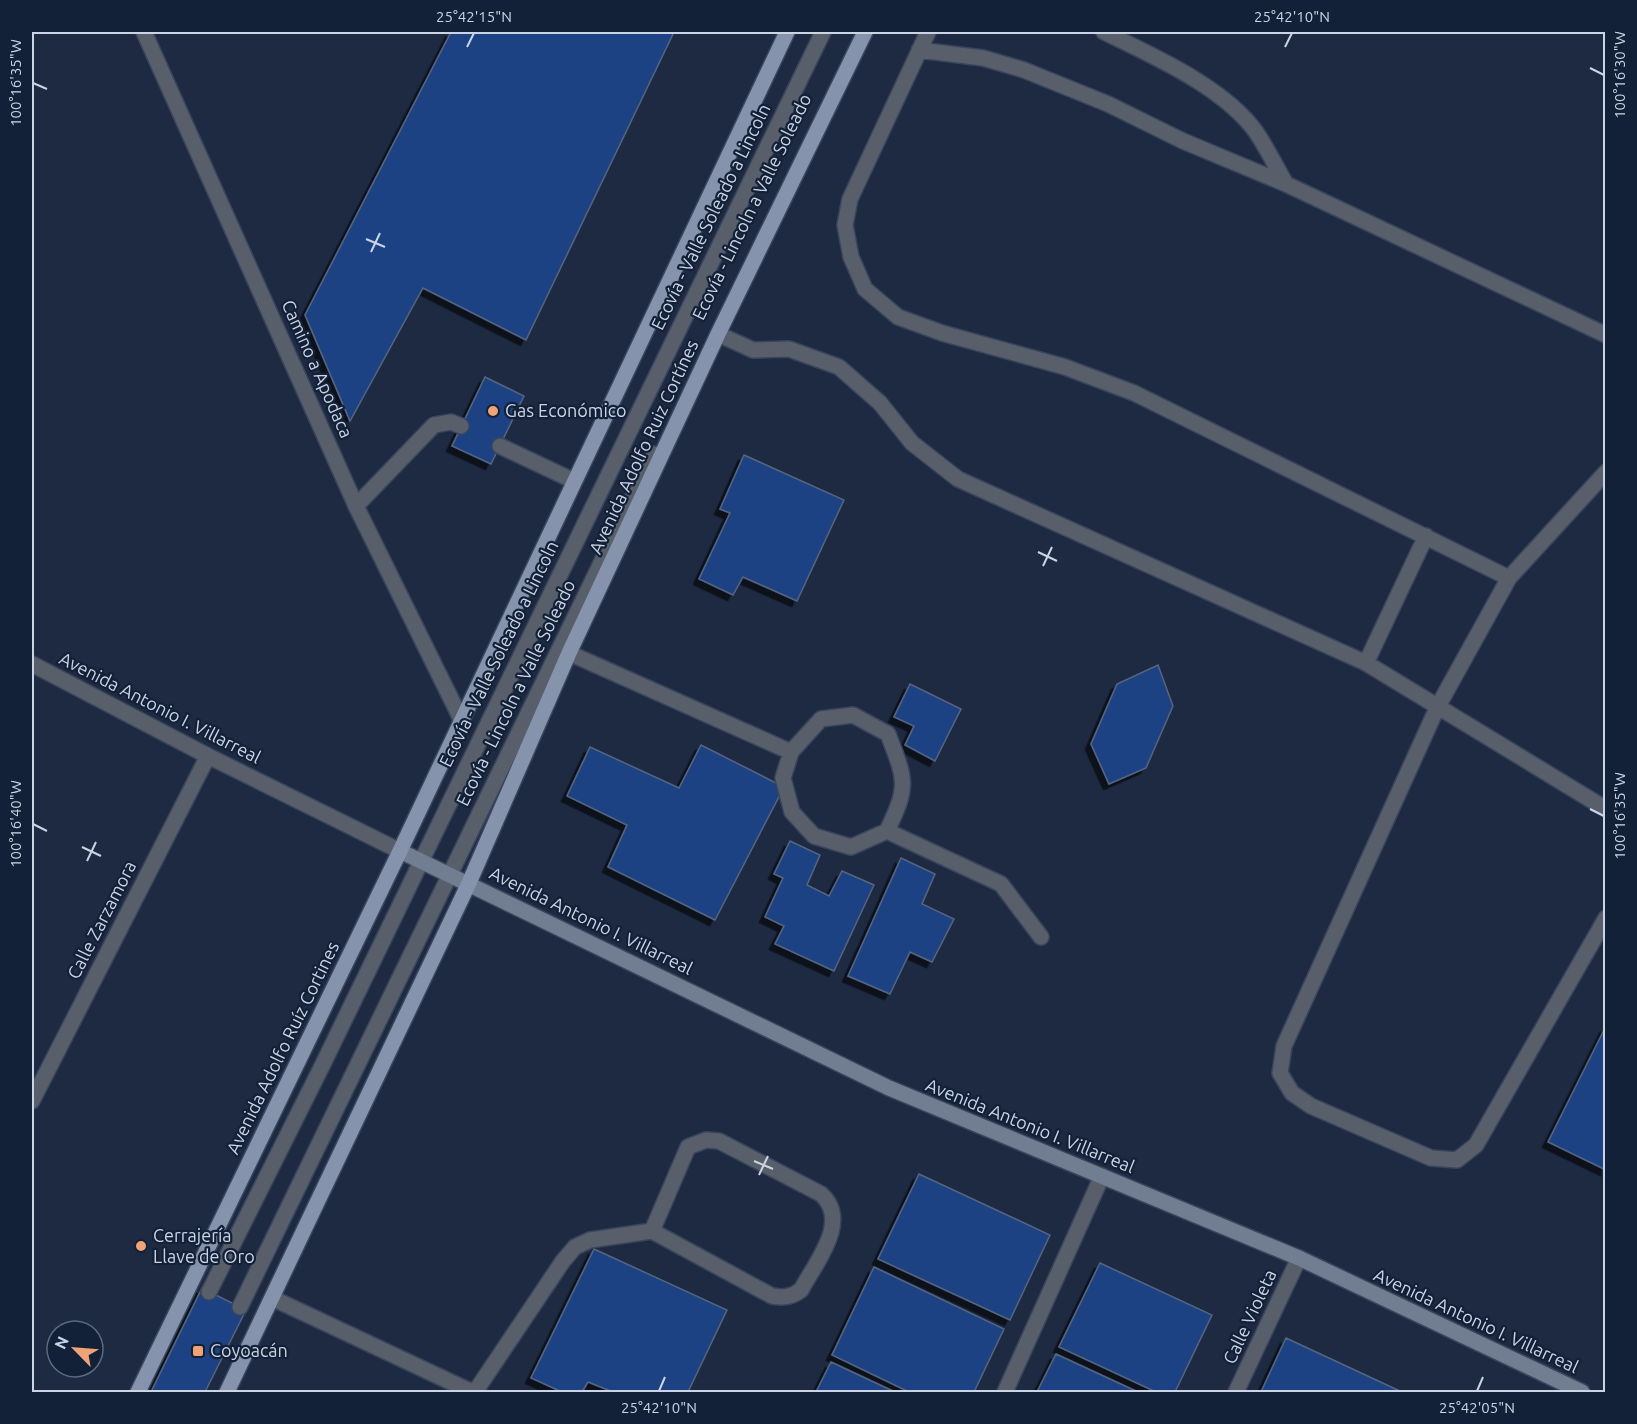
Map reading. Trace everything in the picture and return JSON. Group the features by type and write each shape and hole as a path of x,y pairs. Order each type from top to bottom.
{"main road":[{"path":"461,719 787,32"},
{"name":"Avenida Adolfo Ruiz Cortínes","path":"469,883 569,653 718,334 865,32"},
{"name":"Avenida Adolfo Ruíz Cortines","path":"138,1392 461,719"},
{"path":"227,1392 469,883"}],"street":[{"name":"Camino a Apodaca","path":"144,32 356,506 461,719"},
{"name":"Ecovía - Valle Soleado a Lincoln","path":"208,1292 421,860 823,32"},
{"name":"Ecovía - Lincoln a Valle Soleado","path":"240,1307 859,32"},
{"path":"928,32 850,200 845,225 851,257 865,289 898,316 909,321 942,333 1055,364 1134,393 1509,578"},
{"path":"1104,32 1205,87 1231,105 1256,131 1286,184"},
{"path":"919,50 982,58 1024,70 1108,104 1183,141 1286,184 1605,335"},
{"path":"718,334 753,350 789,350 839,367 880,403 912,443 958,479 1366,663 1605,809"},
{"path":"356,506 434,425 451,422 461,426"},
{"path":"500,446 574,481"},
{"path":"1605,472 1509,578 1437,708 1284,1046 1280,1072 1292,1093 1311,1106 1431,1158 1457,1160 1476,1145 1605,918"},
{"path":"1366,663 1426,536"},
{"path":"569,653 791,752"},
{"name":"Avenida Antonio I. Villarreal","path":"32,664 208,756 889,1089 1299,1258 1582,1392"},
{"path":"853,715 888,734 902,772 903,799 887,831 851,847 814,836 792,812 783,778 791,752 821,719 853,715"},
{"name":"Calle Zarzamora","path":"32,1101 208,756"},
{"path":"887,831 1001,884 1041,937"},
{"path":"272,1298 474,1392 563,1261 575,1247 600,1238 652,1232 772,1296 782,1297 794,1295 801,1290 834,1229 834,1213 830,1202 821,1194 719,1141 706,1140 688,1147 652,1232"},
{"path":"1005,1392 1102,1176"},
{"name":"Calle Violeta","path":"1236,1392 1299,1258"}],"building":[{"path":"451,32 674,32 526,340 423,288 350,421 305,315"},
{"name":"Gas Económico","path":"485,377 524,396 491,464 452,446"},
{"path":"744,455 844,500 797,601 743,577 733,595 699,579 730,513 720,509"},
{"path":"1158,665 1173,706 1146,768 1109,784 1091,744 1117,684"},
{"path":"910,684 961,709 935,761 905,745 914,726 894,717"},
{"path":"701,745 784,787 715,920 608,867 627,825 567,796 590,747 679,788"},
{"path":"790,841 820,855 807,885 829,896 842,871 874,885 834,971 775,944 784,926 765,917 783,878 774,874"},
{"path":"901,858 935,874 922,904 954,919 932,962 910,952 890,994 848,976"},
{"path":"1606,1026 1606,1170 1548,1142"},
{"path":"919,1174 1050,1235 1010,1320 878,1259"},
{"path":"594,1249 727,1310 688,1392 613,1392 588,1382 582,1392 562,1392 531,1378"},
{"path":"1100,1263 1212,1315 1175,1392 1156,1392 1059,1347"},
{"path":"874,1267 1004,1329 974,1392 909,1392 832,1355"},
{"name":"Coyoacán","path":"202,1288 246,1310 205,1392 151,1392"},
{"path":"1286,1338 1402,1392 1261,1392"},
{"path":"1056,1354 1138,1392 1037,1392"},
{"path":"831,1362 895,1392 816,1392"}],"place":[{"name":"Gas Económico","path":"493,411"},
{"name":"Cerrajería Llave de Oro","path":"141,1246"},
{"name":"Coyoacán","path":"198,1351"}]}
